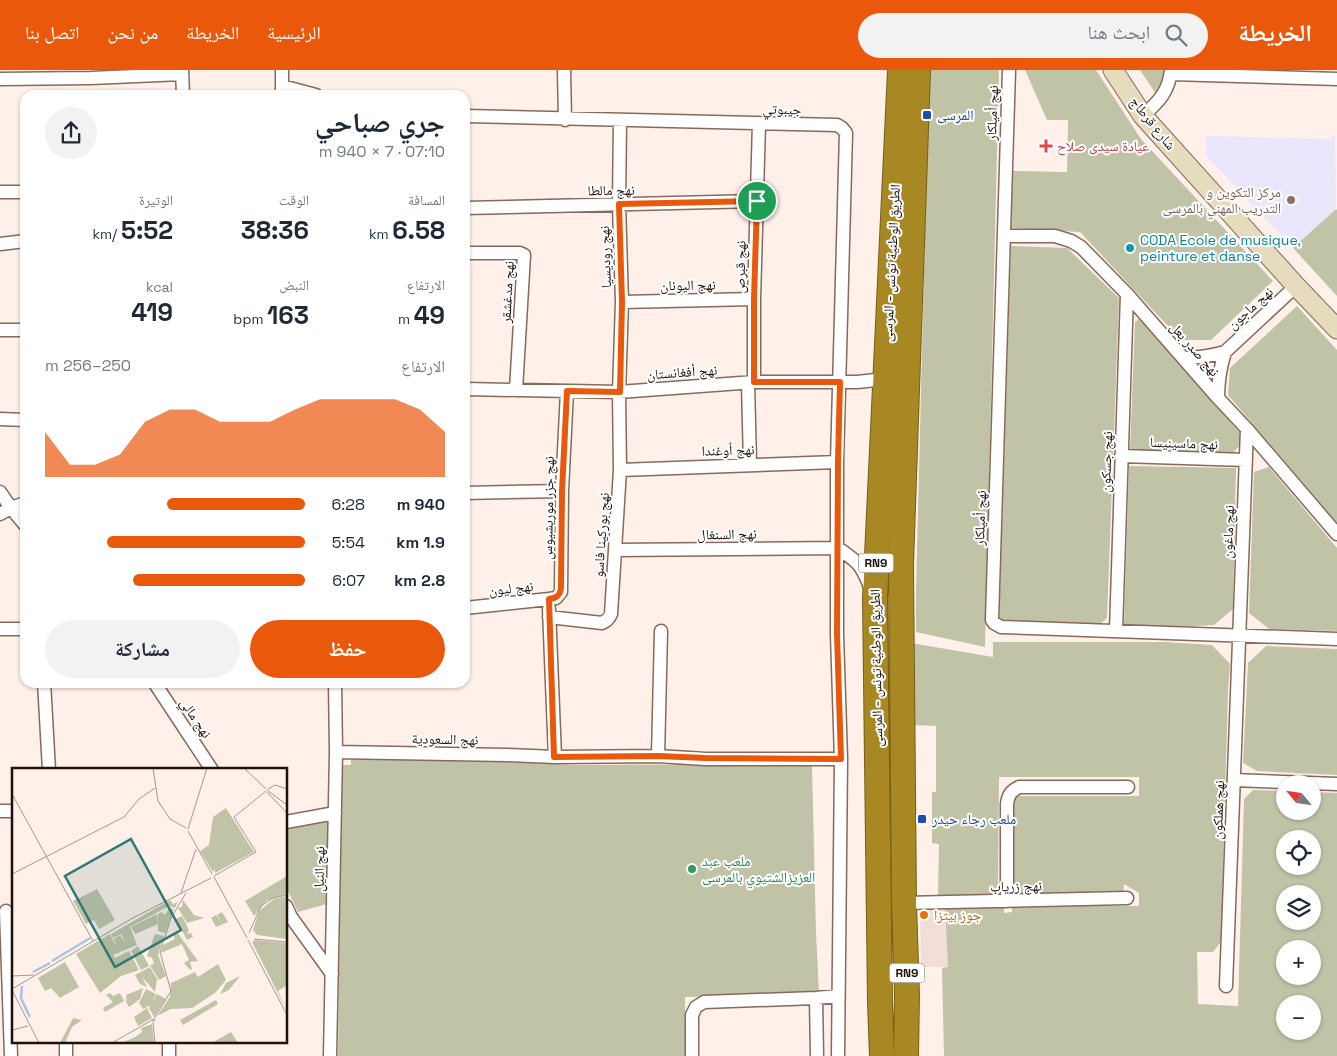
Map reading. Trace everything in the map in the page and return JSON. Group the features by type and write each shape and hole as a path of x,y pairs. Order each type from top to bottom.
{"highway":[{"name":"الطريق الوطنية تونس - المرسى","path":"882,1056 875,598 900,70"},
{"name":"الطريق الوطنية تونس - المرسى","path":"906,1056 907,996 904,904 901,565 918,70"}],"street":[{"path":"282,70 282,90"},
{"path":"564,70 565,120"},
{"name":"نهج أميلكار","path":"1008,70 992,620 1001,626 1337,639"},
{"name":"شارع قرطاج","path":"1113,70 1143,116 1337,329"},
{"path":"0,79 91,78 182,72 183,90"},
{"path":"1143,116 1159,101 1166,90 1171,72 1337,78"},
{"name":"جيبوتي","path":"470,116 565,120 837,125 846,133 838,462 837,634 841,759 838,1056"},
{"name":"نهج روديسيا","path":"620,121 619,204 622,302 620,392"},
{"name":"نهج قبرص","path":"750,464 759,123"},
{"path":"0,192 20,192"},
{"name":"نهج مالطا","path":"470,208 757,201"},
{"name":"نهج صدر بعل","path":"1004,236 1055,236 1081,246 1127,294 1337,534"},
{"path":"0,244 20,242"},
{"name":"نهج مدغشقر","path":"470,253 520,253 524,255 516,390"},
{"name":"نهج ماجون","path":"1183,358 1211,356 1224,352 1296,286"},
{"name":"نهج جسكون","path":"1116,631 1127,294"},
{"name":"نهج اليونان","path":"622,302 754,299"},
{"path":"0,330 20,330"},
{"path":"1218,398 1218,382 1224,352"},
{"name":"نهج أفغانستان","path":"470,389 620,392 751,383 865,382 885,379"},
{"name":"نهج جزر موريشيوس","path":"554,757 549,617 554,597 561,588 562,491 567,391"},
{"name":"نهج بوركينا فاسو","path":"549,617 602,623 610,618 620,470 620,392"},
{"path":"0,419 20,420"},
{"name":"نهج ماغون","path":"1240,635 1247,430"},
{"name":"نهج ماسينيسا","path":"1121,456 1246,460"},
{"name":"نهج أوغندا","path":"620,470 838,462"},
{"path":"470,493 562,491"},
{"path":"0,492 5,511 20,522"},
{"path":"5,511 20,506"},
{"path":"838,548 857,561 864,570 875,598"},
{"name":"نهج السنغال","path":"616,550 838,548"},
{"name":"نهج ليون","path":"470,607 554,597"},
{"path":"0,629 20,629"},
{"path":"658,756 661,631"},
{"name":"نهج هملكون","path":"1226,986 1240,635"},
{"path":"44,688 49,768"},
{"name":"نهج مالي","path":"158,688 211,768"},
{"name":"نهج النيل","path":"330,1056 336,688"},
{"name":"نهج السعودية","path":"336,752 554,757 658,756 841,759"},
{"path":"1234,780 1337,784"},
{"path":"1007,901 1007,804 1008,796 1013,790 1019,787 1128,787"},
{"path":"288,822 335,813"},
{"name":"نهج زرياب","path":"904,904 1127,898"},
{"path":"288,910 332,974"},
{"path":"6,911 11,1056"},
{"path":"692,1056 692,1015 696,1007 704,1002 838,996"},
{"path":"816,998 817,1056"}],"shaded area":[{"name":"مركز التكوين و التدريب المهني بالمرسى","path":"1335,134 1336,209 1293,248 1206,156 1206,136 1329,139"},
{"path":"920,906 945,906 948,967 921,967"}],"green space":[{"path":"929,70 999,70 985,647 916,632"},
{"path":"1025,70 1096,70 1141,139 1273,281 1211,340 1181,340 1080,232 1011,228 1013,171 1067,172 1068,120 1047,120"},
{"path":"1140,70 1164,70 1164,79 1156,94"},
{"path":"1337,210 1337,296 1293,248"},
{"path":"1011,246 1067,248 1119,298 1107,618 1100,624 999,621"},
{"path":"1297,306 1337,350 1337,523 1228,395 1230,368"},
{"path":"1140,318 1240,433 1240,445 1233,453 1130,450 1135,322"},
{"path":"1129,466 1236,468 1233,609 1214,625 1179,627 1124,625"},
{"path":"1269,467 1337,548 1337,631 1269,629 1249,613 1254,472"},
{"path":"993,642 1165,642 1212,645 1230,664 1221,942 1213,952 1197,952 1198,1004 1238,1006 1244,799 1253,790 1276,791 1276,820 1321,820 1321,792 1337,793 1337,1056 944,1056 942,968 948,967 945,906 1004,907 1004,913 1012,912 1012,906 1139,906 1139,893 1124,884 1123,893 1014,893 1014,796 1139,796 1139,777 999,777 998,895 938,895 939,844 932,843 932,792 936,792 936,726 913,725 911,643 993,657"},
{"path":"1266,646 1337,649 1337,775 1257,771 1243,763 1248,663"},
{"path":"351,759 576,765 769,764 812,766 819,994 685,997 686,1056 338,1056 342,765 351,765"},
{"path":"329,819 327,904 298,912 288,891 288,826"}],"place":[{"name":"المرسى","path":"927,115"},
{"name":"عيادة سيدى صلاح","path":"1046,146"},
{"name":"مركز التكوين و التدريب المهني بالمرسى","path":"1291,200"},
{"name":"CODA Ecole de musique, peinture et danse","path":"1130,248"},
{"name":"ملعب رجاء حيدر","path":"922,819"},
{"name":"ملعب عبد العزيزالشتيوي بالمرسى","path":"692,869"},
{"name":"جوز بيتزا","path":"924,915"}],"route":[{"path":"757,201 754,382 840,382 837,634 841,759 658,756 554,757 549,599 556,598 561,588 562,491 567,391 620,392 622,302 619,204 757,201"}]}
